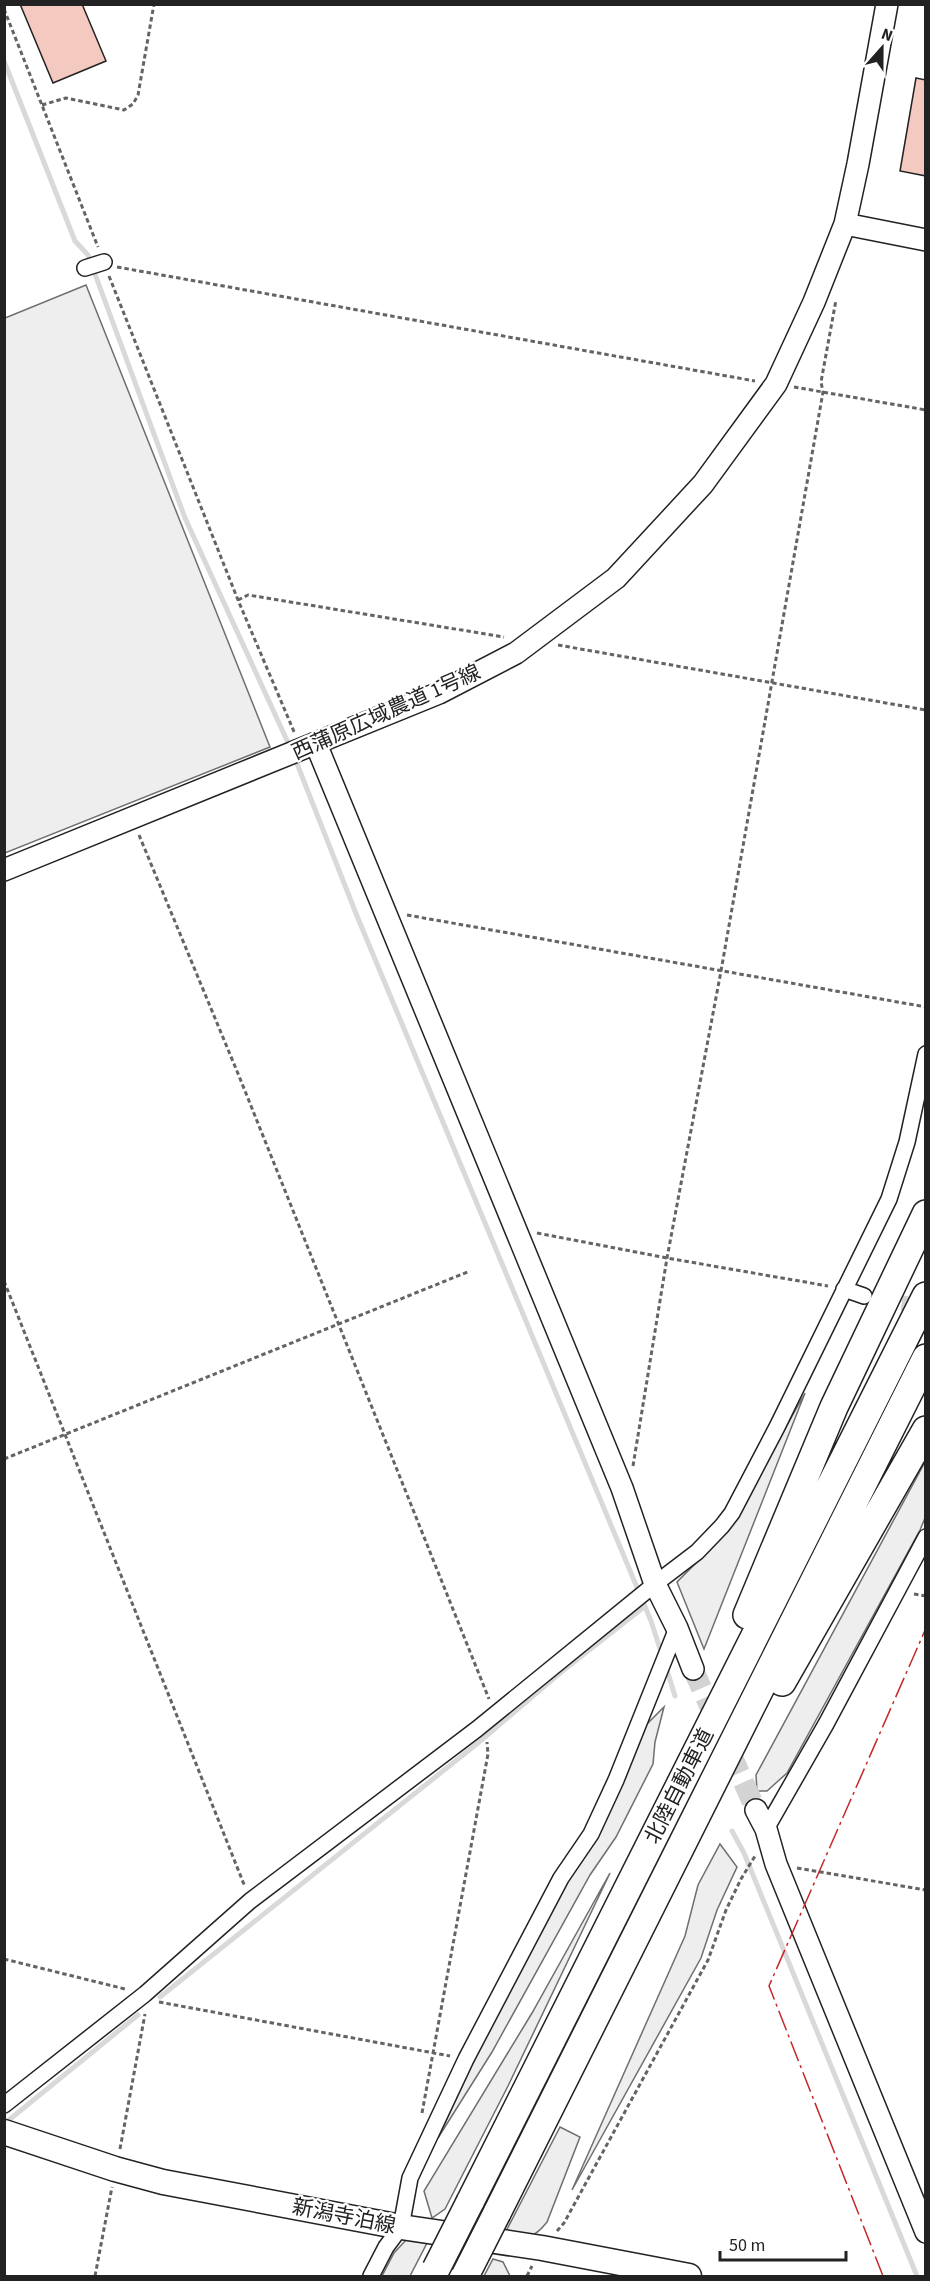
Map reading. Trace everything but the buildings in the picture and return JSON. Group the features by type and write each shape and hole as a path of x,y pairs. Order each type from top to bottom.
{"highway":[{"path":"668,1808 834,1407 926,1214"},
{"name":"北陸自動車道","path":"434,2273 926,1296"},
{"name":"北陸自動車道","path":"465,2277 926,1358"},
{"path":"567,2074 614,1993 740,1754 926,1430"}],"main road":[{"name":"新潟寺泊線","path":"4,2132 115,2169 163,2182 400,2227 542,2247 689,2277"}],"street":[{"name":"西蒲原広域農道 1号線","path":"4,870 439,693 521,649 616,578 703,484 776,384 814,302 845,224 887,4"},
{"path":"845,224 926,240"},
{"path":"316,744 622,1488 655,1584 693,1669"},
{"path":"4,2105 145,1994 250,1901 477,1728 697,1552 732,1513 777,1427 892,1189 907,1142 926,1054"},
{"path":"844,1289 864,1296"},
{"path":"766,1829 826,1724 926,1537"},
{"path":"371,2277 386,2247 400,2227 410,2178 466,2059 561,1878 591,1834 616,1780 676,1628"},
{"path":"756,1810 766,1829 776,1864 926,2232"}],"path":[{"path":"42,105 66,98 124,110 133,104 138,95 154,4"},
{"path":"4,9 42,105 95,265 296,734 316,744"},
{"path":"95,265 117,267 926,410"},
{"path":"622,1488 630,1480 667,1258 721,971 823,392 821,382 836,294"},
{"path":"238,600 248,596 506,637 521,649"},
{"path":"539,635 559,645 926,710"},
{"path":"132,818 433,1558 489,1698 493,1715"},
{"path":"385,912 926,1007"},
{"path":"514,1228 844,1289"},
{"path":"4,1459 470,1271"},
{"path":"4,1281 250,1901"},
{"path":"422,2118 488,1754 487,1741 477,1728"},
{"path":"542,2247 564,2223 702,1970 726,1910 741,1879 760,1849 766,1829"},
{"path":"776,1864 926,1890"},
{"path":"4,1959 145,1994 162,2004 466,2059"},
{"path":"95,2277 145,2016 145,1994"}],"shaded area":[{"path":"86,285 270,747 5,853 5,318"},
{"path":"805,1393 704,1649 677,1582 728,1531"},
{"path":"925,1462 925,1518 920,1530 787,1773 767,1791 757,1791 756,1775"},
{"path":"664,1707 655,1742 653,1764 616,1837 590,1875 492,2052 438,2138 487,2033 644,1727"},
{"path":"720,1844 737,1867 717,1910 701,1958 572,2190 685,1936 698,1885"},
{"path":"610,1873 508,2086 445,2209 432,2218 424,2191 532,2013"},
{"path":"560,2127 580,2137 547,2222 533,2235 504,2235"},
{"path":"406,2240 427,2243 410,2276 382,2276 394,2253"},
{"path":"493,2259 503,2262 510,2276 484,2276"}],"waterway":[{"path":"4,61 75,241 88,255 185,518 290,747"},
{"path":"294,756 357,916 651,1621 662,1655"},
{"path":"160,1997 644,1607"},
{"path":"666,1667 675,1696"},
{"path":"732,1831 744,1853 917,2276"},
{"path":"4,2124 138,2015"}],"tunnel":[{"path":"879,1299 926,1307"},
{"path":"693,1669 756,1810"}],"power":[{"path":"883,2276 769,1986 926,1628"}]}
